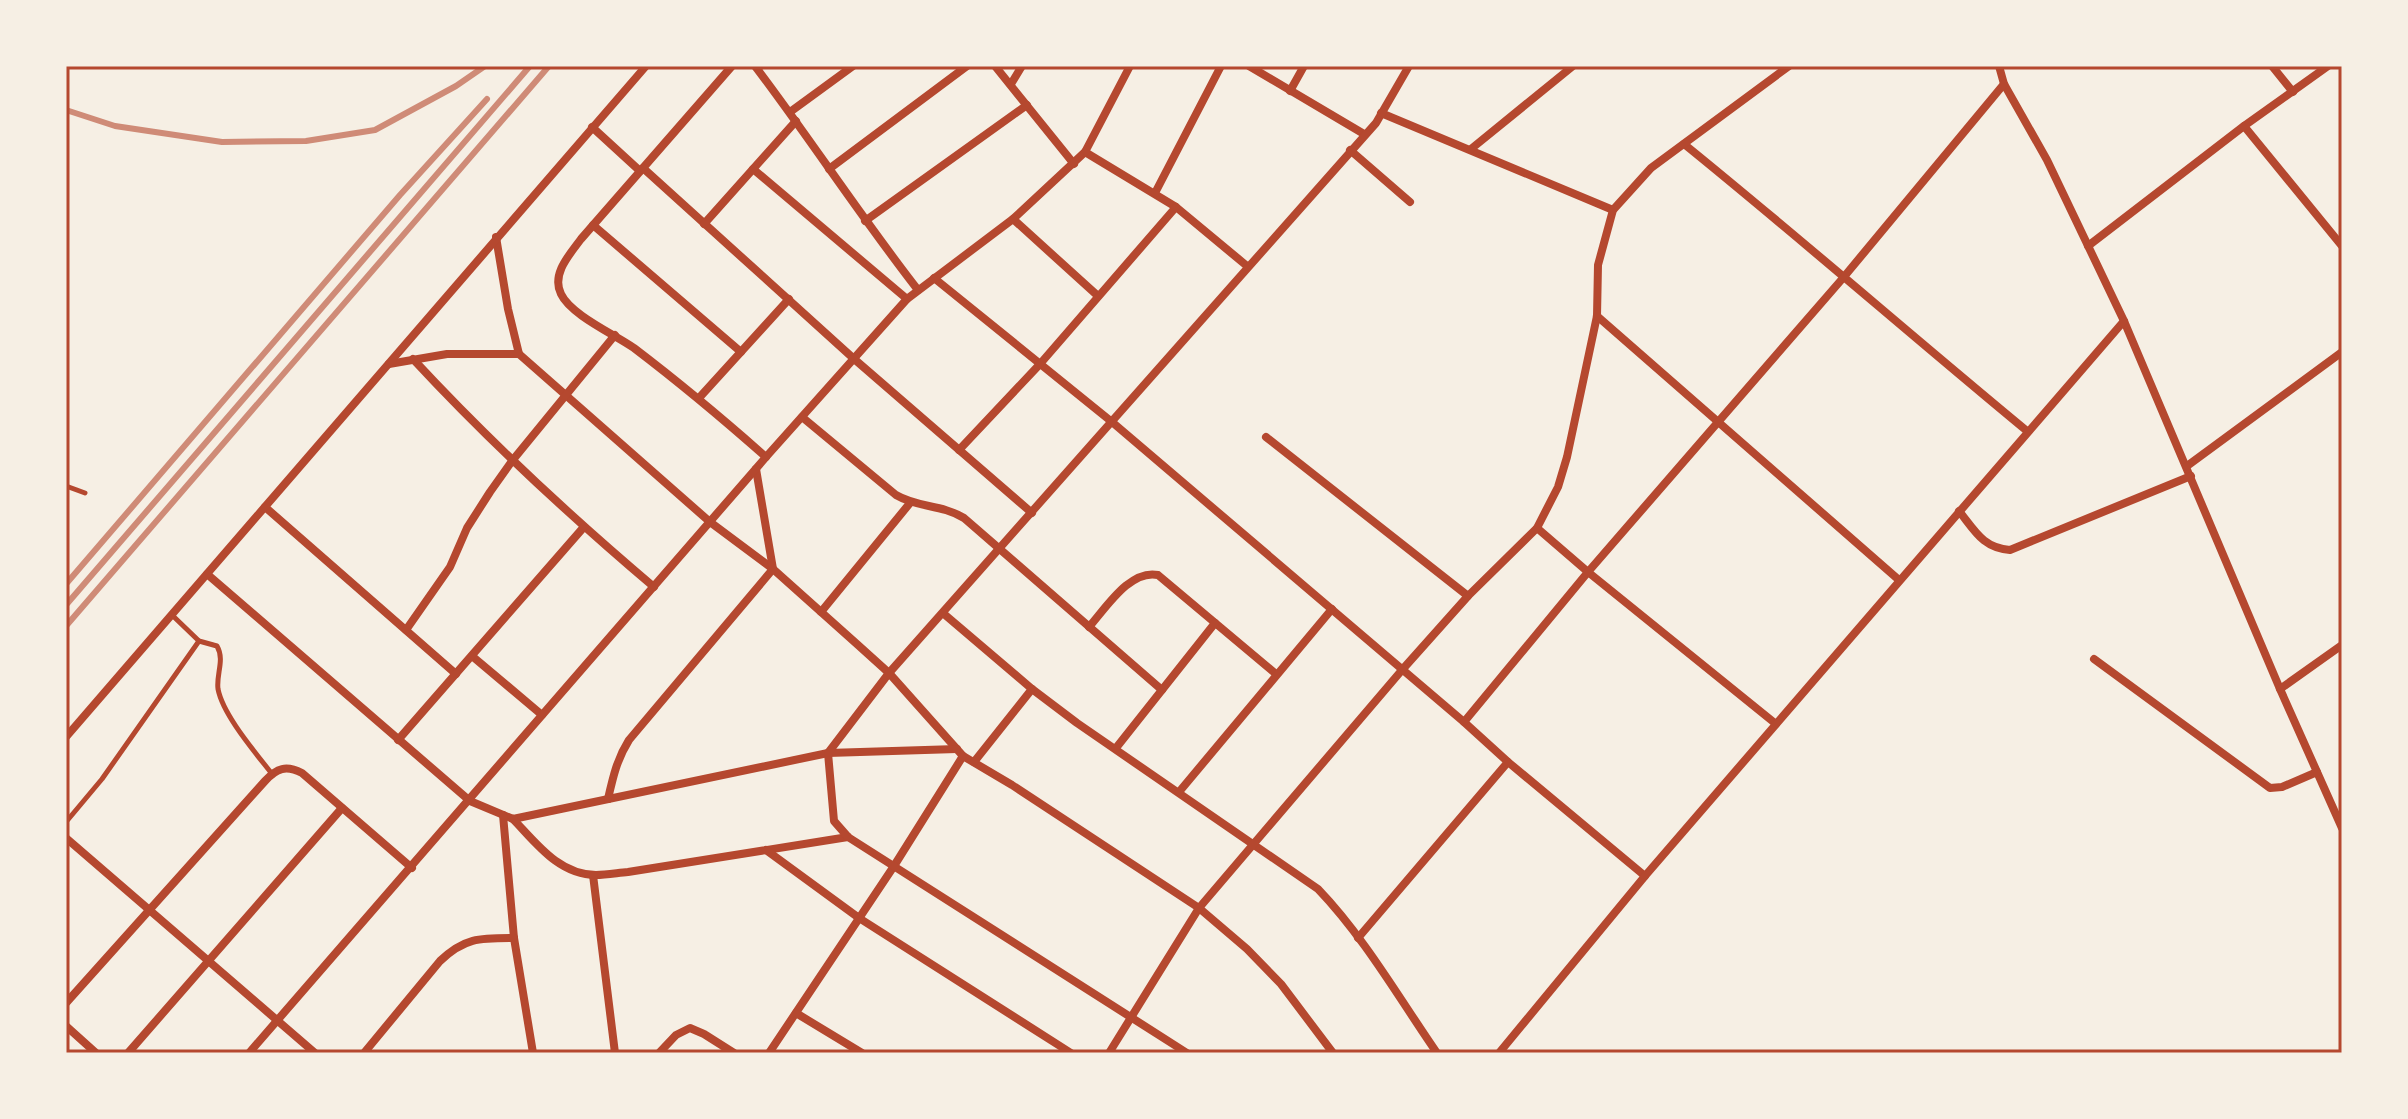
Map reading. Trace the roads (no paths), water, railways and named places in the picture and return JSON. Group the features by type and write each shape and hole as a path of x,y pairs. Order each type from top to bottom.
{"street":[{"path":"66,737 646,66"},
{"path":"732,66 593,225 566,260 558,284 561,295 571,306 699,398 766,457"},
{"path":"755,66 918,290"},
{"path":"790,112 853,66"},
{"path":"829,169 967,66"},
{"path":"995,66 1074,164"},
{"path":"1011,84 1022,66"},
{"path":"249,1053 907,299 1013,219 1085,152 1130,66"},
{"path":"1155,193 1221,66"},
{"path":"1249,66 1364,134"},
{"path":"1290,91 1304,66"},
{"path":"1187,1053 848,837 834,821 828,753 889,673 1376,123 1409,66"},
{"path":"1471,149 1573,66"},
{"path":"1109,1053 1199,908 1402,670 1468,596 1537,528 1558,487 1597,316 1598,265 1613,210 1651,168 1789,66"},
{"path":"1999,66 2004,84 2047,160 2124,321 2342,828"},
{"path":"2272,66 2293,92"},
{"path":"2088,246 2328,66"},
{"path":"1464,722 1588,572 1843,278 2004,84"},
{"path":"865,221 1027,105"},
{"path":"1381,113 1613,210"},
{"path":"704,224 796,121"},
{"path":"2244,126 2342,246"},
{"path":"592,127 1032,513"},
{"path":"1684,144 2027,431"},
{"path":"1350,150 1410,202"},
{"path":"1085,152 1176,207 1247,266"},
{"path":"753,169 907,299"},
{"path":"959,450 1040,364 1176,207"},
{"path":"1013,219 1098,296"},
{"path":"593,225 741,352"},
{"path":"496,237 519,354 710,522 773,569 889,673 960,752 1199,908 1265,966 1333,1053"},
{"path":"934,278 1112,422 1645,876"},
{"path":"699,398 789,299"},
{"path":"1597,316 1899,580"},
{"path":"1499,1053 1645,876 2124,321"},
{"path":"406,630 450,567 467,528 512,461 615,335"},
{"path":"2187,466 2342,352"},
{"path":"387,365 447,354 519,354"},
{"path":"413,359 512,461 583,528 654,587"},
{"path":"802,417 896,495 910,503 940,507 964,518 1162,690"},
{"path":"1266,437 1468,596"},
{"path":"608,799 614,770 629,740 773,569 756,469"},
{"path":"1959,511 1983,541 1996,549 2010,550 2191,476"},
{"path":"821,612 910,503"},
{"path":"265,507 456,674"},
{"path":"398,740 583,528"},
{"path":"1537,528 1776,724"},
{"path":"207,574 470,801 513,819 550,857 568,869 593,875 628,872 848,837"},
{"path":"1089,627 1135,579 1158,575 1276,674"},
{"path":"1179,792 1332,609"},
{"path":"944,614 1077,723 1318,889 1358,938 1437,1053"},
{"path":"1116,748 1215,623"},
{"path":"2280,689 2342,645"},
{"path":"472,656 542,715"},
{"path":"2094,659 2270,788 2282,787 2317,772"},
{"path":"974,762 1032,689"},
{"path":"513,819 828,753 960,752"},
{"path":"769,1053 894,866 960,752"},
{"path":"1358,938 1508,762"},
{"path":"66,1003 149,908 280,769 288,767 295,770 412,868"},
{"path":"128,1053 342,808"},
{"path":"503,815 514,938 533,1053"},
{"path":"66,838 315,1053"},
{"path":"766,850 859,918 1071,1053"},
{"path":"593,875 615,1053"},
{"path":"364,1053 451,950 465,942 482,938 514,938"},
{"path":"796,1013 862,1053"},
{"path":"66,1026 96,1053"},
{"path":"659,1053 676,1035 690,1028 734,1053"}],"lane":[{"path":"66,486 85,493"},
{"path":"172,615 199,641 217,646 221,654 218,688 224,702 240,732 272,774"},
{"path":"66,822 102,779 199,641"}],"railway":[{"path":"66,110 115,126 222,142 306,141 375,130 456,86 485,66"},
{"path":"66,605 530,66"},
{"path":"66,626 549,66"},
{"path":"66,584 400,195 487,99"}]}
